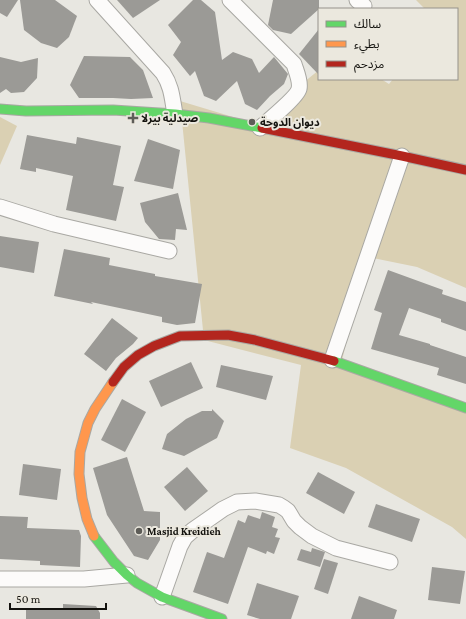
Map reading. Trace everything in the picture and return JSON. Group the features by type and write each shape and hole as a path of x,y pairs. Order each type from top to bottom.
{"street":[{"path":"97,0 163,73 171,90 175,114"},
{"path":"230,0 294,64 298,75 299,89 295,97 260,128"},
{"path":"0,109 26,111 113,110 209,118 466,170"},
{"path":"332,360 402,156"},
{"path":"0,207 54,224 169,250"},
{"path":"222,619 162,597 137,583 114,562 96,538 87,519 82,498 79,474 80,452 88,423 95,409 124,367 154,346 180,336 228,335 255,340 332,360 466,408"},
{"path":"162,597 180,546 185,537 223,508 237,502 255,501 279,505 288,511 294,521 312,536 336,548 390,562"},
{"path":"0,579 84,579 127,575"}],"shaded area":[{"path":"416,0 466,0 466,288 417,267 368,257 341,364 466,412 466,539 452,527 346,468 290,448 301,365 204,340 180,101 253,123 318,71 318,80 383,80 389,84 392,80 458,80 458,8 424,8"},
{"path":"0,117 17,126 0,165"}],"building":[{"path":"0,0 18,0 7,17 0,13"},
{"path":"20,0 55,0 77,16 69,37 57,48 41,43 24,30"},
{"path":"117,0 160,0 133,18"},
{"path":"193,0 201,0 215,12 222,60 233,52 252,59 259,73 274,57 288,74 284,84 257,110 245,104 237,81 216,101 204,96 195,71 190,76 173,55 181,42 168,25"},
{"path":"273,0 319,0 318,10 291,34 273,30 268,25"},
{"path":"318,30 318,74 299,54"},
{"path":"84,56 130,57 143,70 153,98 79,98 70,85"},
{"path":"0,57 21,62 38,58 37,78 24,92 11,93 6,89 0,93"},
{"path":"27,135 76,144 77,137 121,146 113,185 124,187 116,221 66,210 73,176 36,168 36,172 20,169"},
{"path":"148,139 180,150 173,189 134,181"},
{"path":"178,193 187,230 176,229 175,240 159,239 145,222 140,203"},
{"path":"0,236 39,242 34,273 0,267"},
{"path":"64,249 110,258 109,265 155,274 155,276 202,284 195,323 177,325 162,322 162,317 54,296"},
{"path":"388,270 443,290 442,294 466,302 466,331 441,322 441,319 409,308 399,335 466,357 466,384 437,375 439,368 371,349 382,313 374,310"},
{"path":"112,318 138,338 116,358 106,371 84,354"},
{"path":"191,362 203,388 161,407 149,381"},
{"path":"221,365 273,376 266,400 216,387"},
{"path":"122,399 146,412 125,452 101,440"},
{"path":"212,409 224,421 217,438 184,456 162,449 167,434 186,419 202,411 212,411"},
{"path":"127,457 144,511 160,512 160,540 148,560 134,556 107,515 93,468"},
{"path":"23,464 61,469 57,500 19,495"},
{"path":"187,467 208,491 185,511 164,487"},
{"path":"318,472 355,492 344,514 306,493"},
{"path":"376,504 420,519 412,542 368,527"},
{"path":"262,512 275,517 272,527 278,529 275,537 280,538 274,554 267,551 266,554 248,547 228,604 193,592 207,552 224,558 238,520 245,523 248,515 260,519"},
{"path":"0,516 28,517 27,528 79,530 81,536 80,567 40,565 40,561 0,559"},
{"path":"312,548 325,552 320,567 297,560 301,549 311,552"},
{"path":"324,559 338,563 328,594 314,589"},
{"path":"432,567 465,571 460,604 428,600"},
{"path":"257,583 299,596 291,619 260,619 247,615"},
{"path":"359,596 397,610 394,619 351,619"},
{"path":"63,604 96,606 100,613 100,619 26,619 26,609 63,609"}],"traffic: fast":[{"path":"0,109 26,111 113,110 175,114 209,118 262,128"},
{"path":"334,361 466,408"},
{"path":"94,536 114,562 137,583 162,597 222,619"}],"traffic: slow":[{"path":"94,536 87,519 82,498 79,474 80,452 88,423 95,409 113,382"}],"traffic: jam":[{"path":"262,128 466,170"},
{"path":"113,382 124,367 138,355 154,346 180,336 228,335 255,340 334,361"}],"place":[{"name":"صيدلية بيرلا","path":"133,118"},
{"name":"ديوان الدوحة","path":"252,122"},
{"name":"Masjid Kreidieh","path":"139,531"}]}
